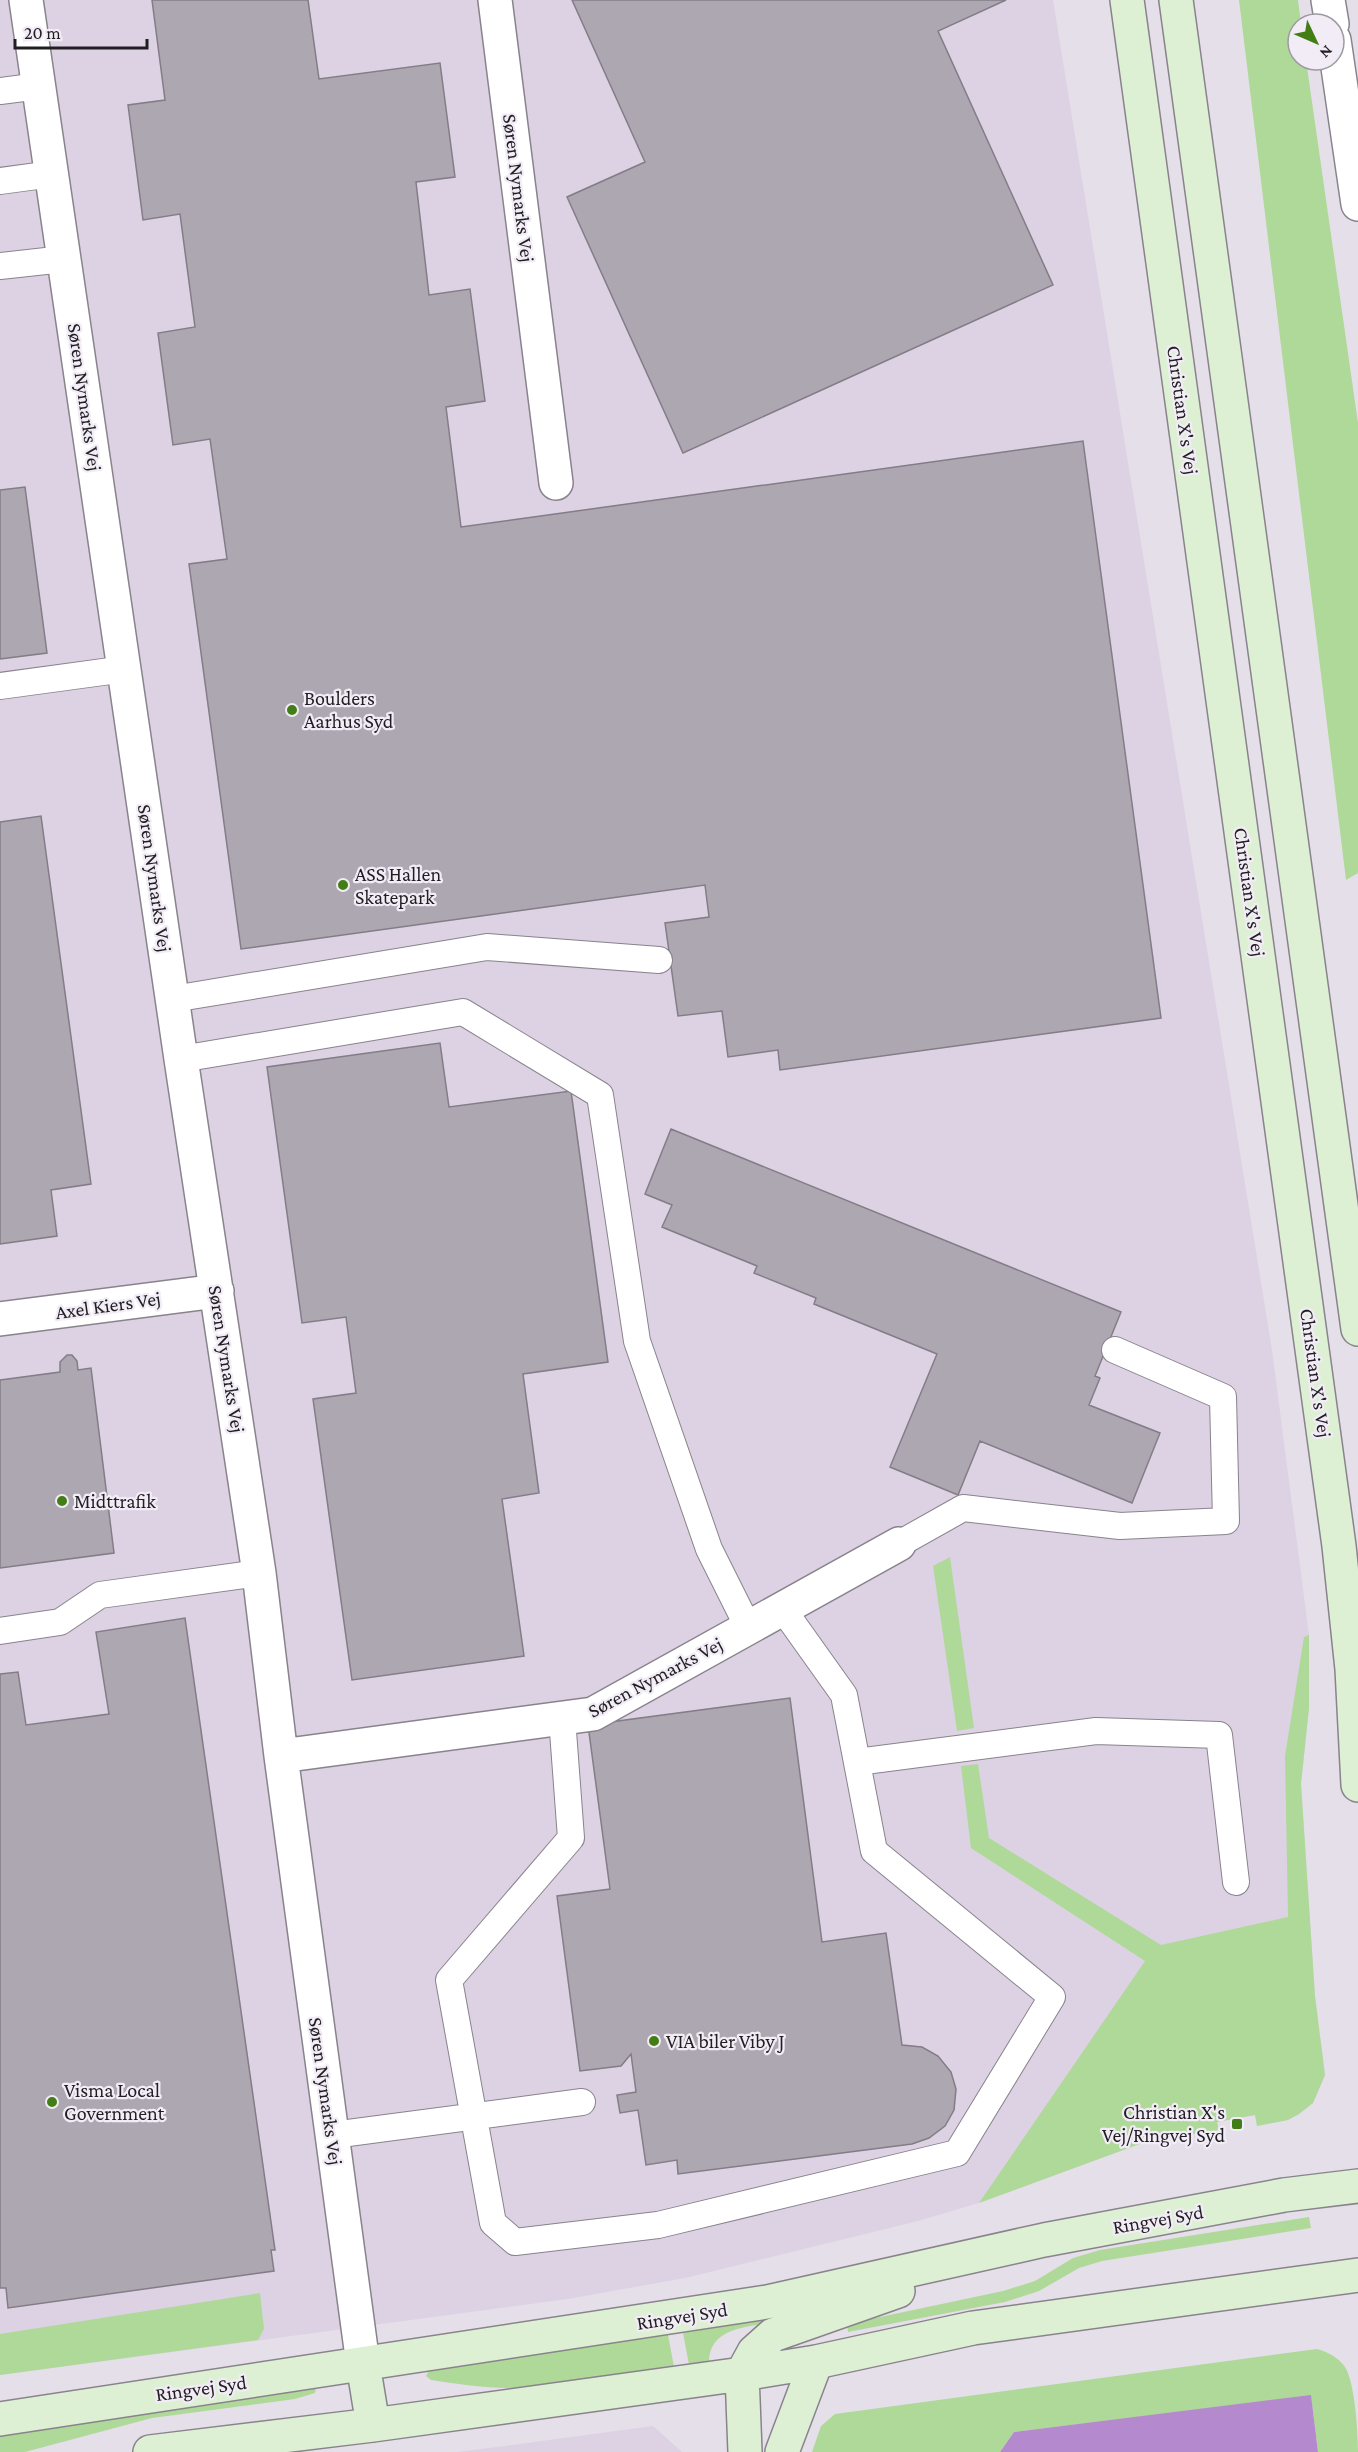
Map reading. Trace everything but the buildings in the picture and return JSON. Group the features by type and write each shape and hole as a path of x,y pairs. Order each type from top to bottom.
{"main road":[{"name":"Christian X's Vej","path":"1127,0 1340,1546 1352,1669 1358,1785"},
{"path":"1176,0 1358,1329"},
{"name":"Ringvej Syd","path":"0,2419 767,2302 1044,2240 1284,2195 1358,2186"},
{"path":"745,2452 742,2374 754,2352 773,2335 1044,2240"},
{"path":"150,2452 373,2425 742,2374 816,2362 973,2328 1358,2275"},
{"path":"782,2452 816,2362"},
{"name":"Søren Nymarks Vej","path":"363,2364 373,2425"}],"street":[{"name":"Søren Nymarks Vej","path":"26,0 181,1059 259,1573 281,1756 363,2364"},
{"name":"Søren Nymarks Vej","path":"495,0 556,483"},
{"path":"1339,72 1358,204"},
{"name":"Axel Kiers Vej","path":"0,1319 217,1291"},
{"name":"Søren Nymarks Vej","path":"281,1756 593,1714 899,1544"}],"lane":[{"path":"0,92 39,86"},
{"path":"0,181 52,174"},
{"path":"0,266 64,259"},
{"path":"0,686 125,669"},
{"path":"173,999 487,947 659,960"},
{"path":"181,1059 462,1012 600,1095 637,1341 709,1549 748,1627"},
{"path":"899,1544 963,1508 1120,1526 1226,1521 1223,1397 1115,1350"},
{"path":"0,1631 60,1622 100,1595 259,1573"},
{"path":"562,1718 571,1838 449,1980 492,2223 515,2242 658,2225 957,2153 1052,1997 874,1851 844,1695 782,1608"},
{"path":"857,1762 1096,1731 1219,1735 1236,1882"},
{"path":"333,2135 582,2102"}],"shaded area":[{"path":"0,0 1053,0 1272,1350 1309,1635 1309,1708 1301,1784 1315,1996 1325,2075 1313,2103 1299,2114 1288,2120 1257,2126 1256,2115 1217,2122 1219,2130 1145,2142 979,2203 918,2221 685,2278 568,2299 0,2375"},
{"path":"1311,2395 1318,2452 1000,2452 1014,2432"},
{"path":"653,2426 682,2452 458,2452 527,2443"}],"green space":[{"path":"1239,0 1298,0 1300,12 1286,12 1286,72 1308,72 1358,423 1358,873 1346,880"},
{"path":"950,1557 974,1728 957,1731 933,1566"},
{"path":"1309,1635 1309,1708 1301,1784 1315,1996 1325,2075 1313,2103 1288,2120 1257,2126 1255,2115 1217,2122 1219,2130 1145,2142 979,2203 1145,1961 971,1848 961,1766 978,1764 989,1838 1161,1945 1288,1917 1285,1756 1304,1637"},
{"path":"1309,2217 1311,2228 1102,2261 1079,2268 1039,2291 1005,2302 848,2332 847,2324 1003,2291 1035,2281 1073,2258 1100,2250"},
{"path":"260,2293 264,2329 258,2340 0,2375 0,2334"},
{"path":"768,2319 769,2323 740,2328 722,2336 715,2342 709,2361 689,2365 683,2333"},
{"path":"668,2335 674,2367 530,2387 470,2386 431,2380 426,2376 431,2367"},
{"path":"1317,2349 1336,2358 1348,2374 1355,2408 1358,2452 1318,2452 1311,2396 1014,2432 1000,2452 812,2452 821,2426 835,2414"},
{"path":"314,2383 315,2393 295,2399 152,2418 25,2452 0,2452 0,2433"}],"place":[{"name":"Boulders Aarhus Syd","path":"292,710"},
{"name":"ASS Hallen Skatepark","path":"343,885"},
{"name":"Midttrafik","path":"62,1501"},
{"name":"VIA biler Viby J","path":"654,2041"},
{"name":"Visma Local Government","path":"52,2102"},
{"name":"Christian X's Vej/Ringvej Syd","path":"1237,2124"}]}
